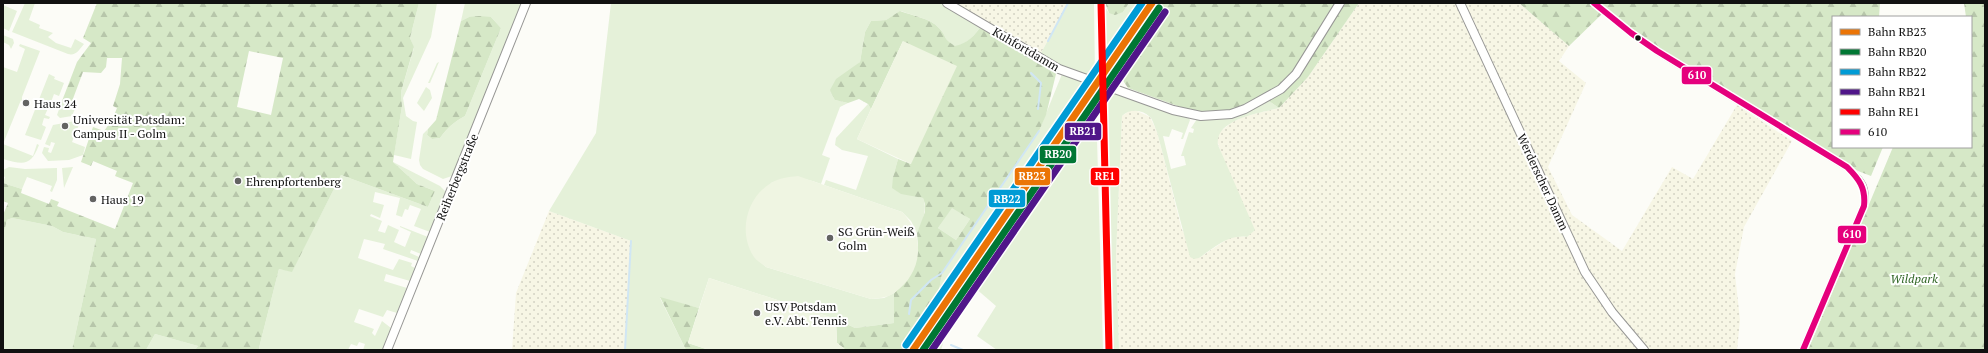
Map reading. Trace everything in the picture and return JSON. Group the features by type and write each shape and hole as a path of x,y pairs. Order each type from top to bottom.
{"street":[{"name":"Reiherbergstraße","path":"387,350 526,3"},
{"name":"Kuhfortdamm","path":"947,3 1059,69 1173,110 1201,116 1231,114 1245,109 1281,89 1296,74 1340,3"},
{"name":"Werderscher Damm","path":"1460,3 1585,272 1612,312 1644,350"},
{"path":"1594,3 1631,33 1657,51 1847,167 1863,185 1866,194 1864,206 1803,350"}],"green space":[{"path":"25,3 35,3 29,20 40,25 39,28 53,33 48,37 56,43 71,48 75,39 84,44 75,53 68,54 12,32"},
{"path":"97,3 419,3 410,38 414,47 401,92 402,106 393,162 417,184 435,191 428,207 341,175 292,272 279,269 259,348 260,350 195,350 198,346 155,334 146,350 72,350 96,239 63,232 52,226 12,218 7,220 3,236 3,215 8,203 3,201 3,183 22,189 21,193 49,204 51,199 59,202 57,206 115,229 133,183 115,176 117,171 93,161 91,166 81,162 93,127 104,131 112,120 117,108 113,106 120,84 122,58 107,58 106,67 101,73 83,72 71,104 62,101 77,62 91,43 83,38","holes":["249,51 283,58 271,115 237,107"]},
{"path":"419,3 437,3 431,37 403,98 406,116 417,122 411,159 394,155 402,106 401,92 414,48 410,38"},
{"path":"465,3 522,3 452,176 443,179 423,169 420,165 419,160 423,134 428,129 427,135 432,139 440,138 445,131 465,116 501,28 491,17 469,17 461,21"},
{"path":"611,3 942,3 982,25 970,39 955,47 931,22 901,11 886,20 871,21 865,32 860,62 851,70 835,100 848,103 840,107 822,155 830,158 821,184 796,178 771,183 755,257 766,267 871,299 884,298 894,293 894,323 855,328 836,319 709,278 699,308 660,298 686,350 625,350 631,241 549,211 596,133"},
{"path":"953,3 1068,3 1040,55"},
{"path":"1068,3 1094,3 1095,77 1061,66 1040,55"},
{"path":"1105,3 1129,3 1123,12 1115,15 1109,13"},
{"path":"1129,3 1144,3 1116,44 1119,46 1106,64 1105,7 1109,13 1123,12"},
{"path":"1159,3 1359,3 1308,77 1279,108 1263,97 1233,110 1197,113 1128,88 1120,76 1117,63"},
{"path":"1359,3 1519,3 1569,46 1559,61 1586,83 1548,167 1572,215 1622,251 1672,167 1693,179 1737,105 1792,141 1744,227 1735,274 1740,320 1737,350 1119,350 1116,255 1122,116 1131,110 1150,117 1157,132 1182,230 1199,258 1229,238 1238,236 1247,237 1216,137 1232,122 1246,116 1279,108 1308,77"},
{"path":"1519,3 1880,3 1879,16 1832,16 1832,148 1883,148 1871,176 1858,171 1695,76 1604,12 1569,46"},
{"name":"Wildpark","path":"1964,3 1985,3 1985,350 1808,350 1893,148 1972,148 1972,16 1966,16"},
{"path":"3,5 17,11 9,31 3,28"},
{"path":"900,11 926,20 939,28 946,39 955,46 964,43 982,25 1056,71 1056,74 1046,115 1039,131 942,273 935,314 907,350 846,350 837,343 836,319 855,328 894,323 894,293 908,279 918,246 917,233 925,212 923,198 901,194 892,188 893,177 898,159 911,164 903,41 871,109 868,104 859,99 848,103 835,100 830,90 836,79 860,62 865,32 871,21 886,20","holes":["952,208 970,219 956,240 938,228"]},
{"path":"469,17 491,17 501,28 465,116 445,131 440,138 432,139 427,135 428,129 436,120 461,21"},
{"path":"3,35 13,39 14,43 11,49 9,45 3,42"},
{"path":"903,41 957,66 911,164 857,139"},
{"path":"20,44 40,51 22,97 22,101 21,100 3,144 3,67 17,72 25,49 19,46"},
{"path":"439,62 430,83 428,83 437,63"},
{"path":"49,74 55,77 54,79 64,83 59,96 54,94 51,102 56,104 55,106 50,104 45,115 50,117 49,119 44,118 42,125 46,127 41,140 25,135"},
{"path":"1062,74 1091,84 960,274 935,314 942,273 1039,131"},
{"path":"426,87 430,90 432,98 424,111 417,103"},
{"path":"1106,89 1189,118 1190,120 1183,139 1181,139 1183,133 1172,129 1169,137 1163,136 1171,169 1186,165 1184,156 1181,156 1189,132 1193,133 1194,129 1191,128 1197,119 1243,113 1269,101 1279,108 1251,115 1231,123 1223,129 1219,136 1218,145 1255,230 1247,237 1227,240 1199,258 1194,259 1190,257 1157,132 1152,120 1147,114 1139,111 1128,112 1122,116 1116,255 1119,350 1113,350"},
{"path":"62,101 76,106 72,116 60,118 57,115"},
{"path":"1096,103 1103,350 997,350 977,336 996,306 967,281 1066,134 1091,104"},
{"path":"868,104 871,109 857,139 898,159 893,177 914,196 923,198 925,211 917,233 911,221 902,212 824,185 826,180 856,190 868,156 842,150 835,145 836,138"},
{"path":"75,121 80,122 72,142 85,147 83,155 69,160 48,161 42,153 44,147 49,148 48,152 51,153 55,143 51,142 50,146 45,144 53,125"},
{"path":"3,144 33,156 37,144 39,145 33,157 22,163 3,159"},
{"path":"393,162 440,186 446,192 430,232 414,226 421,209 410,205 408,210 405,209 402,217 396,215 400,198 375,192 373,202 384,205 380,218 371,214 370,216 382,221 378,231 385,233 388,225 399,230 394,242 405,247 411,232 400,226 428,237 421,254 411,250 410,253 419,257 418,261 383,249 385,244 364,239 358,258 393,270 399,259 412,263 411,266 415,268 410,281 386,274 384,281 407,288 397,313 387,310 383,317 359,309 354,322 374,329 372,333 375,336 382,321 391,328 382,350 363,350 365,344 359,342 357,346 351,344 348,350 260,350 259,348 279,269 292,271 341,175 428,207 435,191 417,184"},
{"path":"9,167 25,169 57,168 57,180 52,192 50,191 52,186 27,177 22,189 3,183 5,177 3,176 3,170"},
{"path":"73,167 64,188 62,168"},
{"path":"798,176 902,212 910,222 918,243 916,265 904,285 889,296 871,299 766,267 754,257 749,248 746,237 747,217 750,207 762,190 774,181"},
{"path":"952,207 970,219 956,240 938,228"},
{"path":"549,211 631,241 625,350 512,350 516,293"},
{"path":"12,218 52,226 63,232 96,239 72,350 3,350 3,236 7,220"},
{"name":"USV Potsdam e.V. Abt. Tennis","path":"709,278 836,319 837,343 846,350 709,350 688,343"},
{"path":"660,297 699,308 688,343 709,350 686,350"},
{"path":"937,322 947,330 941,350 917,350"},
{"path":"155,334 198,346 195,350 146,350"}],"waterway":[{"path":"1048,41 1068,3"},
{"path":"1031,73 1041,83 1038,109"},
{"path":"909,314 911,300 931,280 942,273 1039,131"},
{"path":"625,350 631,241"},
{"path":"951,345 963,350"}],"rail line":[{"name":"RE1","path":"1101,3 1109,350"},
{"name":"RB22","path":"906,345 1142,3"},
{"name":"RB23","path":"913,350 1152,3"},
{"name":"RB20","path":"923,350 1159,8"},
{"name":"RB21","path":"932,350 1165,12"}],"transit line":[{"name":"610","path":"1594,3 1631,33 1657,51 1847,167 1861,184 1864,194 1864,206 1803,350"}],"place":[{"name":"Haus 24","path":"26,103"},
{"name":"Universität Potsdam: Campus II - Golm","path":"65,126"},
{"name":"Ehrenpfortenberg","path":"238,181"},
{"name":"Haus 19","path":"93,199"},
{"name":"SG Grün-Weiß Golm","path":"830,238"},
{"name":"USV Potsdam e.V. Abt. Tennis","path":"757,313"}]}
